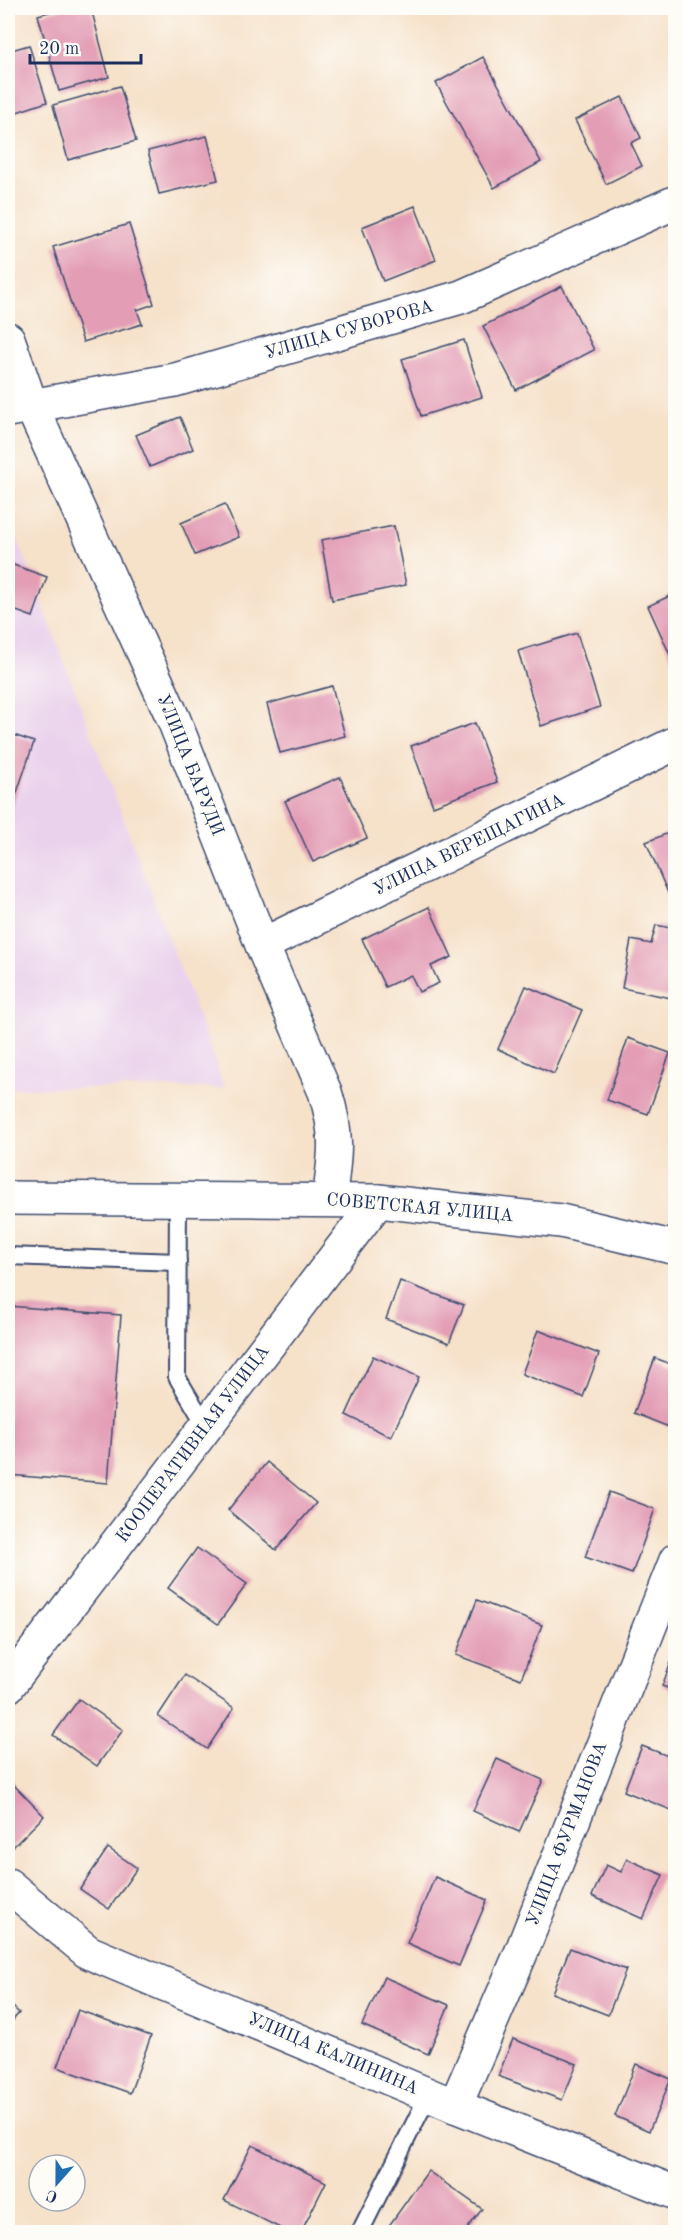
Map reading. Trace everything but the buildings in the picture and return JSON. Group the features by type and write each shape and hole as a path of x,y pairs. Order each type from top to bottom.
{"street":[{"name":"УЛИЦА СУВОРОВА","path":"19,408 175,380 460,297 675,202"},
{"name":"УЛИЦА БАРУДИ","path":"8,339 19,408 174,720 262,945 325,1092 333,1116 336,1152 328,1200"},
{"name":"УЛИЦА ВЕРЕЩАГИНА","path":"262,945 608,778 675,743"},
{"name":"СОВЕТСКАЯ УЛИЦА","path":"8,1185 88,1197"},
{"name":"СОВЕТСКАЯ УЛИЦА","path":"8,1198 378,1201 561,1221 675,1248"},
{"name":"КООПЕРАТИВНАЯ УЛИЦА","path":"8,1686 378,1201"},
{"name":"УЛИЦА ФУРМАНОВА","path":"442,2100 521,1953 675,1560"},
{"name":"УЛИЦА КАЛИНИНА","path":"8,1885 88,1952 442,2100 675,2193"}],"lane":[{"path":"178,1198 177,1377 206,1426"},
{"path":"8,1256 178,1262"},
{"path":"360,2232 442,2100"}],"shaded area":[{"path":"8,513 225,1088 8,1088"}]}
